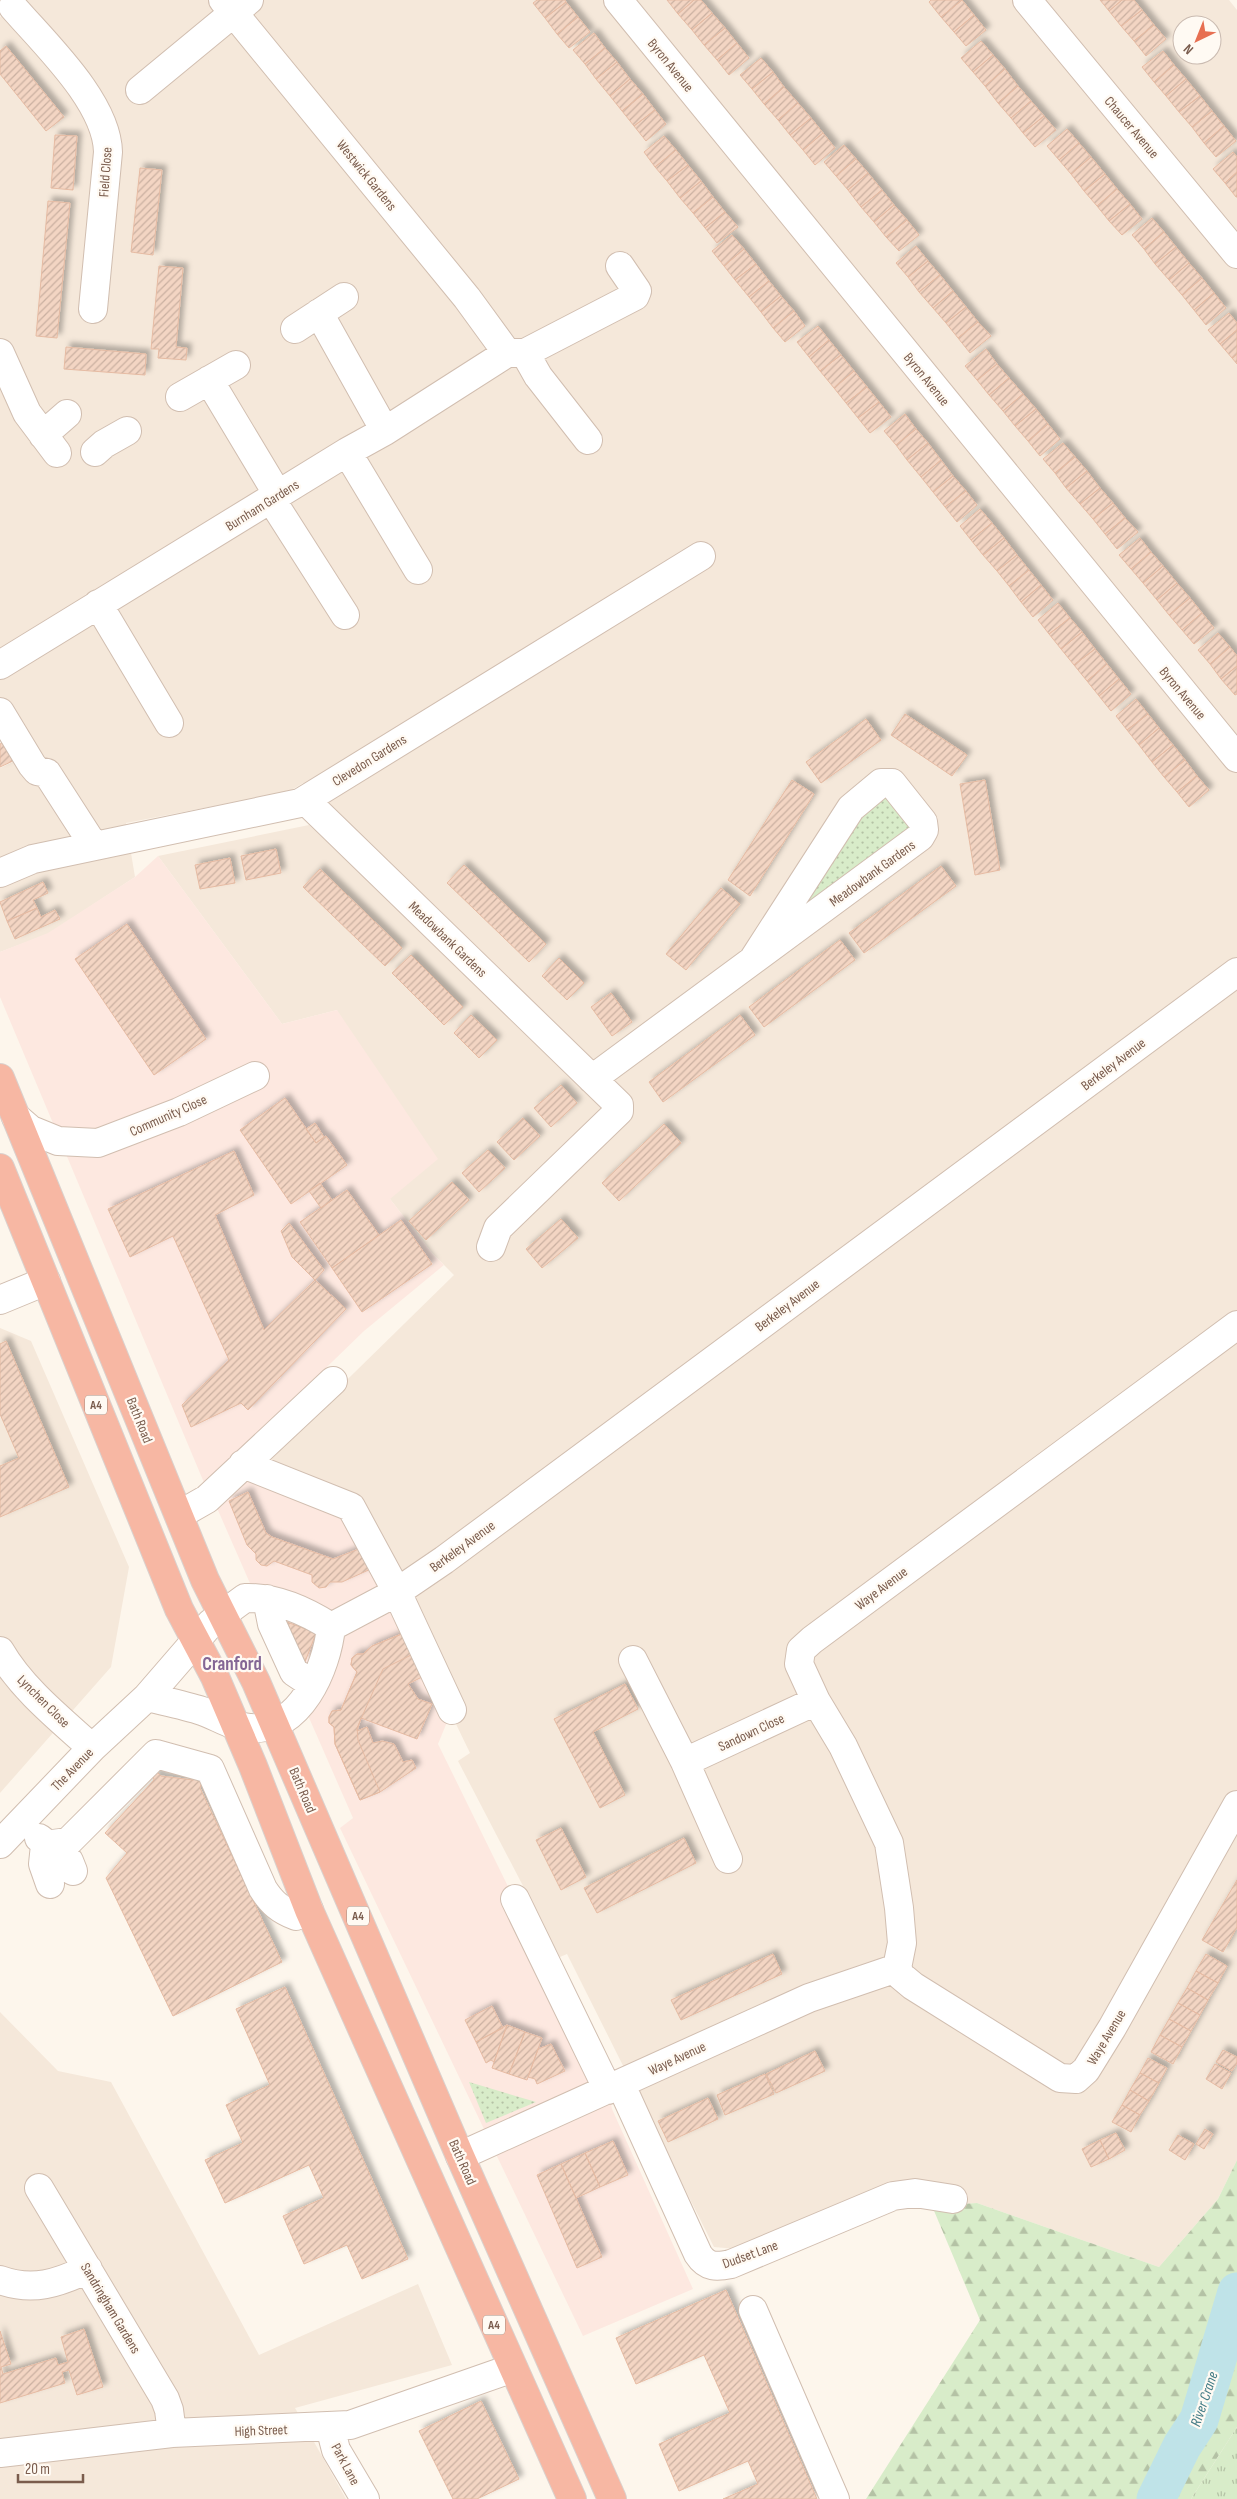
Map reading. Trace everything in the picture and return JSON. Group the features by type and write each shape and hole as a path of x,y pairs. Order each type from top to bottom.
{"highway":[{"name":"Bath Road","path":"0,1078 205,1580 223,1613 275,1724 460,2156 612,2499"},
{"name":"A4","path":"0,1168 179,1609 196,1640 236,1726 308,1910 572,2499"},
{"path":"415,2150 432,2159 450,2160 460,2156"}],"street":[{"name":"Byron Avenue","path":"618,0 1237,758"},
{"name":"Chaucer Avenue","path":"1027,0 1237,254"},
{"path":"140,90 235,4"},
{"name":"Westwick Gardens","path":"235,4 467,298 538,376 588,440"},
{"name":"Field Close","path":"11,8 86,93 98,113 106,132 108,152 93,309"},
{"name":"Burnham Gardens","path":"0,665 347,452 516,353 635,296 637,291 620,266"},
{"path":"295,329 344,298"},
{"path":"319,314 385,431"},
{"path":"0,353 27,413 50,444 67,414"},
{"path":"180,397 236,365"},
{"path":"209,380 274,497 345,615"},
{"path":"95,452 104,444 127,431"},
{"path":"347,452 418,570"},
{"name":"Clevedon Gardens","path":"0,873 33,859 300,803 701,556"},
{"path":"98,604 170,723"},
{"path":"0,712 32,765 37,771 47,773 94,846"},
{"name":"Meadowbank Gardens","path":"592,1078 753,960 920,837 924,830 923,822 892,783 881,784 851,808 753,960"},
{"name":"Meadowbank Gardens","path":"305,800 619,1105 619,1111 498,1228 491,1247"},
{"name":"Berkeley Avenue","path":"331,1627 397,1592 1237,972"},
{"name":"Community Close","path":"16,1117 43,1136 79,1143 98,1144 179,1112 255,1076"},
{"name":"Community Close","path":"35,1163 47,1154 79,1143"},
{"path":"0,1300 46,1281"},
{"name":"Waye Avenue","path":"1237,1324 812,1640 801,1650 799,1664 816,1701 843,1746 889,1843 899,1908 902,1943 897,1968 900,1976 912,1986 1060,2078 1076,2079 1086,2070 1112,2028 1237,1805"},
{"path":"179,1515 207,1499 333,1381"},
{"path":"243,1464 351,1507 397,1592 452,1710"},
{"path":"147,1697 198,1710 236,1726 262,1728 275,1724 301,1705 328,1649 331,1627 310,1614 267,1599 245,1598 223,1613 196,1640"},
{"path":"267,1599 281,1619 311,1687"},
{"name":"The Avenue","path":"8,1833 92,1748 147,1697 196,1640"},
{"name":"Lynchen Close","path":"0,1651 14,1671 40,1700 92,1748"},
{"path":"633,1660 685,1762 728,1859"},
{"name":"Sandown Close","path":"685,1762 816,1701"},
{"path":"45,1845 68,1842 156,1754 210,1769 263,1889 271,1901 281,1910 296,1916 308,1910"},
{"path":"8,1833 45,1845 69,1861 74,1871"},
{"path":"45,1845 42,1864 50,1884"},
{"name":"Dudset Lane","path":"515,1899 703,2261 718,2267 731,2264 893,2196 914,2193 953,2199"},
{"name":"Waye Avenue","path":"460,2156 809,1998 897,1968"},
{"name":"Sandringham Gardens","path":"39,2188 165,2400 169,2410 172,2433"},
{"path":"0,2280 13,2285 45,2286 61,2282 88,2269"},
{"path":"753,2310 835,2499"},
{"name":"High Street","path":"0,2453 172,2433 330,2427 369,2420 513,2368"},
{"name":"Park Lane","path":"330,2427 336,2450 365,2499"}],"shaded area":[{"path":"22,0 1229,0 1237,10 1237,2160 1218,2199 1159,2267 977,2203 932,2206 896,2205 736,2249 714,2247 567,1954 560,1957 458,1761 470,1753 351,1507 256,1469 454,1275 432,1253 390,1199 337,1010 282,1024 158,856 309,825 390,901 410,888 303,783 288,792 126,823 135,877 48,934 0,952 0,768 20,759 0,705 0,17"},
{"path":"158,856 282,1024 337,1010 438,1159 390,1199 432,1253 444,1265 364,1331 205,1485 0,997 0,952 48,933 135,877"},
{"path":"0,1328 31,1341 129,1567 111,1667 0,1793"},
{"path":"243,1464 351,1507 452,1710 438,1744 608,2090 612,2109 693,2289 583,2336 340,1828 353,1818 217,1508"},
{"path":"0,2012 58,2071 111,2082 259,2355 418,2284 452,2365 295,2408 346,2499 0,2499"}],"green space":[{"path":"883,793 915,827 811,909 799,901 857,814"},
{"path":"469,2082 536,2102 486,2123"},
{"path":"1237,2160 1237,2427 1191,2499 866,2499 980,2320 932,2206 977,2203 1159,2267 1218,2199"},
{"path":"1237,2427 1237,2499 1191,2499"}],"building":[{"path":"537,0 565,0 566,2 545,18 533,3"},
{"path":"667,0 694,0 678,14"},
{"path":"694,0 701,0 712,13 692,30 678,14"},
{"path":"931,0 962,0 941,17 929,2"},
{"path":"962,0 974,15 954,32 941,17"},
{"path":"1100,0 1122,0 1109,11"},
{"path":"1122,0 1134,0 1142,10 1121,26 1109,11"},
{"path":"566,2 578,17 557,34 545,18"},
{"path":"1142,10 1154,25 1134,41 1121,26"},
{"path":"712,13 725,28 704,45 692,30"},
{"path":"974,15 986,30 966,46 954,32"},
{"path":"578,17 590,32 569,48 557,34"},
{"path":"1154,25 1166,39 1146,56 1134,41"},
{"path":"725,28 737,43 717,60 704,45"},
{"path":"594,33 605,48 585,64 573,50"},
{"path":"981,41 993,55 973,72 961,58"},
{"path":"737,43 749,58 729,75 717,60"},
{"path":"6,46 64,117 46,131 0,74 0,51"},
{"path":"605,48 617,62 596,79 585,64"},
{"path":"1163,51 1172,65 1174,65 1154,82 1142,67"},
{"path":"993,55 1005,69 985,86 973,72"},
{"path":"761,58 773,72 752,89 740,75"},
{"path":"617,62 630,79 610,96 596,79"},
{"path":"1174,65 1186,79 1166,96 1154,82"},
{"path":"1005,69 1018,86 998,103 985,86"},
{"path":"773,72 784,87 764,104 752,89"},
{"path":"630,79 643,94 622,111 610,96"},
{"path":"1186,79 1200,96 1179,112 1166,96"},
{"path":"1018,86 1031,101 1011,118 998,103"},
{"path":"784,87 798,103 778,120 764,104"},
{"path":"643,94 655,110 634,126 622,111"},
{"path":"1200,96 1212,111 1192,127 1179,112"},
{"path":"1031,101 1044,116 1023,133 1011,118"},
{"path":"798,103 811,118 790,135 778,120"},
{"path":"655,110 666,124 646,141 634,126"},
{"path":"1212,111 1224,126 1204,143 1192,127"},
{"path":"1044,116 1056,130 1035,147 1023,133"},
{"path":"811,118 823,133 803,150 790,135"},
{"path":"1224,126 1236,141 1216,157 1204,143"},
{"path":"1067,129 1079,143 1059,160 1047,146"},
{"path":"823,133 835,148 815,165 803,150"},
{"path":"55,135 77,136 73,190 51,188"},
{"path":"664,136 676,150 655,167 644,152"},
{"path":"1079,143 1091,157 1071,174 1059,160"},
{"path":"844,145 856,159 836,176 824,162"},
{"path":"676,150 688,165 667,181 655,167"},
{"path":"1233,152 1237,157 1237,172 1225,183 1213,169"},
{"path":"1091,157 1105,174 1084,191 1071,174"},
{"path":"856,159 868,173 848,190 836,176"},
{"path":"688,165 701,181 680,198 667,181"},
{"path":"140,168 162,170 153,255 131,252"},
{"path":"1237,172 1237,197 1236,197 1225,183"},
{"path":"868,173 882,190 861,207 848,190"},
{"path":"1105,174 1117,189 1097,206 1084,191"},
{"path":"701,181 713,197 693,213 680,198"},
{"path":"1117,189 1130,204 1109,221 1097,206"},
{"path":"882,190 894,205 874,222 861,207"},
{"path":"713,197 725,212 705,228 693,213"},
{"path":"48,201 70,203 57,338 36,336"},
{"path":"1130,204 1142,219 1122,235 1109,221"},
{"path":"894,205 907,220 886,237 874,222"},
{"path":"725,212 738,227 717,243 705,228"},
{"path":"1152,218 1164,232 1144,249 1132,235"},
{"path":"907,220 919,235 899,251 886,237"},
{"path":"1164,232 1176,247 1155,264 1144,249"},
{"path":"732,235 744,249 724,266 712,251"},
{"path":"916,246 928,261 908,277 896,263"},
{"path":"1176,247 1189,263 1169,280 1155,264"},
{"path":"744,249 756,264 735,280 724,266"},
{"path":"928,261 940,275 919,292 908,277"},
{"path":"1189,263 1202,278 1182,295 1169,280"},
{"path":"756,264 769,281 749,297 735,280"},
{"path":"159,266 183,268 176,347 187,348 186,360 158,358 159,349 151,349"},
{"path":"940,275 953,291 933,308 919,292"},
{"path":"1202,278 1214,293 1194,310 1182,295"},
{"path":"769,281 781,296 761,312 749,297"},
{"path":"953,291 966,307 946,323 933,308"},
{"path":"1214,293 1226,308 1206,325 1194,310"},
{"path":"781,296 794,311 773,328 761,312"},
{"path":"966,307 978,322 958,338 946,323"},
{"path":"794,311 805,326 785,342 773,328"},
{"path":"1229,313 1237,323 1237,330 1220,344 1208,330"},
{"path":"978,322 991,336 970,353 958,338"},
{"path":"818,326 829,340 809,357 797,342"},
{"path":"1237,330 1237,354 1232,358 1220,344"},
{"path":"829,340 841,355 820,371 809,357"},
{"path":"66,347 146,354 145,375 64,369"},
{"path":"986,349 997,364 977,380 965,366"},
{"path":"1237,354 1237,364 1232,358"},
{"path":"841,355 854,371 834,388 820,371"},
{"path":"997,364 1009,378 989,395 977,380"},
{"path":"854,371 867,387 846,403 834,388"},
{"path":"1009,378 1023,394 1003,411 989,395"},
{"path":"867,387 879,402 858,418 846,403"},
{"path":"1023,394 1036,409 1015,426 1003,411"},
{"path":"879,402 891,417 870,433 858,418"},
{"path":"1036,409 1048,424 1028,441 1015,426"},
{"path":"905,414 916,429 896,445 884,431"},
{"path":"1048,424 1060,439 1040,456 1028,441"},
{"path":"916,429 928,443 907,460 896,445"},
{"path":"928,443 941,460 921,477 907,460"},
{"path":"1063,443 1075,457 1055,473 1043,459"},
{"path":"1075,457 1087,471 1066,488 1055,473"},
{"path":"941,460 953,476 933,492 921,477"},
{"path":"1087,471 1100,488 1080,504 1066,488"},
{"path":"953,476 966,491 945,507 933,492"},
{"path":"1100,488 1113,503 1093,519 1080,504"},
{"path":"966,491 977,505 957,522 945,507"},
{"path":"1113,503 1125,518 1105,534 1093,519"},
{"path":"980,509 992,523 971,540 960,526"},
{"path":"1125,518 1138,532 1117,549 1105,534"},
{"path":"992,523 1004,538 983,555 971,540"},
{"path":"1004,538 1017,555 997,571 983,555"},
{"path":"1140,538 1151,552 1131,569 1119,555"},
{"path":"1151,552 1163,566 1143,583 1131,569"},
{"path":"1017,555 1029,570 1009,586 997,571"},
{"path":"1163,566 1177,583 1157,600 1143,583"},
{"path":"1029,570 1041,585 1021,602 1009,586"},
{"path":"1177,583 1190,598 1169,615 1157,600"},
{"path":"1041,585 1053,600 1033,617 1021,602"},
{"path":"1190,598 1202,613 1182,630 1169,615"},
{"path":"1058,603 1070,618 1049,634 1038,620"},
{"path":"1202,613 1214,628 1194,644 1182,630"},
{"path":"1070,618 1082,632 1061,649 1049,634"},
{"path":"1082,632 1095,649 1074,665 1061,649"},
{"path":"1218,633 1230,647 1210,664 1198,650"},
{"path":"1230,647 1237,656 1237,666 1221,679 1210,664"},
{"path":"1095,649 1107,664 1087,681 1074,665"},
{"path":"1107,664 1119,679 1099,696 1087,681"},
{"path":"1237,666 1237,694 1235,695 1221,679"},
{"path":"1119,679 1131,694 1111,711 1099,696"},
{"path":"1136,699 1148,714 1127,730 1116,716"},
{"path":"905,714 967,755 952,776 891,735"},
{"path":"1148,714 1159,728 1139,745 1127,730"},
{"path":"866,719 881,740 821,783 806,762"},
{"path":"1159,728 1173,745 1152,762 1139,745"},
{"path":"8,740 17,759 0,767 0,744"},
{"path":"1173,745 1185,760 1164,777 1152,762"},
{"path":"1185,760 1197,776 1177,792 1164,777"},
{"path":"1197,776 1209,790 1189,807 1177,792"},
{"path":"792,780 814,794 750,896 728,880"},
{"path":"985,780 1000,870 975,875 960,784"},
{"path":"276,849 281,873 246,880 241,856"},
{"path":"230,858 235,883 200,889 195,865"},
{"path":"464,865 546,944 529,962 447,883"},
{"path":"941,866 956,886 864,953 849,933"},
{"path":"320,869 402,948 385,966 303,887"},
{"path":"43,882 48,893 33,900 37,908 7,921 0,902"},
{"path":"721,888 740,904 686,970 666,954"},
{"path":"37,908 41,917 55,910 60,919 15,939 7,921"},
{"path":"127,924 206,1039 154,1075 75,959"},
{"path":"840,940 855,960 764,1027 749,1007"},
{"path":"411,955 463,1007 444,1025 392,973"},
{"path":"559,958 584,983 567,1000 542,976"},
{"path":"611,993 632,1022 612,1036 591,1007"},
{"path":"471,1015 497,1040 479,1058 454,1033"},
{"path":"740,1015 755,1035 663,1102 649,1082"},
{"path":"561,1085 577,1103 551,1127 534,1108"},
{"path":"285,1098 316,1143 326,1136 347,1165 291,1204 240,1130"},
{"path":"523,1118 540,1136 514,1160 497,1142"},
{"path":"315,1123 324,1137 316,1143 306,1129"},
{"path":"664,1124 681,1143 619,1201 602,1183"},
{"path":"488,1150 505,1168 479,1192 462,1173"},
{"path":"234,1151 254,1195 215,1215 264,1330 315,1280 346,1309 248,1410 241,1403 191,1427 182,1405 229,1360 173,1236 130,1257 108,1209"},
{"path":"452,1182 469,1200 426,1240 409,1221"},
{"path":"320,1183 332,1200 321,1208 309,1191"},
{"path":"347,1190 379,1235 332,1268 300,1222"},
{"path":"561,1219 578,1238 542,1268 526,1249"},
{"path":"401,1220 432,1264 362,1312 332,1268"},
{"path":"289,1223 324,1270 315,1280 292,1257 281,1231"},
{"path":"6,1341 69,1487 0,1517 0,1466 19,1458 0,1414 0,1344"},
{"path":"248,1492 266,1533 272,1537 333,1559 364,1547 373,1568 342,1582 330,1582 326,1587 319,1588 312,1582 312,1575 274,1561 267,1566 261,1565 256,1560 256,1554 247,1545 229,1501"},
{"path":"287,1622 316,1633 305,1662"},
{"path":"404,1633 413,1654 383,1669 357,1728 358,1740 380,1792 360,1800 335,1744 334,1727 329,1723 329,1717 332,1711 341,1710 357,1672 351,1665 352,1658 357,1654 363,1654 372,1646"},
{"path":"404,1633 424,1676 408,1684 418,1699 432,1704 417,1739 361,1718 357,1731 367,1727 373,1743 382,1741 394,1744 403,1762 412,1760 416,1768 380,1792 360,1800 335,1744 334,1727 329,1723 329,1717 332,1711 341,1710 357,1672 351,1665 352,1658 357,1654 363,1654 372,1646"},
{"path":"625,1684 638,1709 593,1732 625,1795 600,1808 554,1719"},
{"path":"157,1772 161,1776 193,1780 196,1778 202,1781 200,1788 282,1962 173,2016 106,1878 127,1853 105,1833 154,1780 153,1775"},
{"path":"561,1828 586,1877 561,1890 536,1840"},
{"path":"684,1838 696,1863 597,1913 584,1888"},
{"path":"1237,1880 1237,1927 1223,1952 1202,1940"},
{"path":"773,1954 782,1974 681,2020 671,2000"},
{"path":"1206,1954 1227,1966 1218,1983 1196,1971"},
{"path":"1196,1971 1218,1983 1208,2000 1187,1988"},
{"path":"285,1987 408,2259 362,2279 347,2245 304,2264 283,2216 324,2198 309,2165 225,2203 205,2160 243,2143 226,2105 270,2085 236,2009"},
{"path":"1187,1988 1208,2000 1200,2015 1178,2003"},
{"path":"1178,2003 1200,2015 1191,2031 1169,2019"},
{"path":"492,2006 503,2028 476,2042 465,2020"},
{"path":"1169,2019 1191,2031 1182,2047 1160,2035"},
{"path":"507,2025 525,2032 509,2074 492,2068"},
{"path":"507,2025 494,2062 491,2060 486,2063 476,2042"},
{"path":"525,2032 542,2038 527,2080 509,2074"},
{"path":"1160,2035 1182,2047 1173,2064 1151,2052"},
{"path":"551,2044 565,2071 537,2084 535,2079 528,2077 538,2049"},
{"path":"1223,2050 1237,2057 1237,2063 1232,2071 1216,2062"},
{"path":"815,2051 825,2071 776,2093 766,2074"},
{"path":"1148,2058 1167,2068 1159,2083 1140,2073"},
{"path":"1215,2064 1231,2073 1222,2089 1206,2079"},
{"path":"1140,2073 1159,2083 1149,2101 1130,2090"},
{"path":"765,2074 774,2094 725,2115 717,2095"},
{"path":"1130,2090 1149,2101 1140,2115 1122,2105"},
{"path":"708,2098 718,2119 668,2142 658,2121"},
{"path":"1122,2105 1140,2115 1131,2132 1112,2122"},
{"path":"1205,2129 1213,2134 1204,2149 1196,2144"},
{"path":"1116,2133 1125,2150 1109,2159 1100,2140"},
{"path":"1178,2135 1194,2144 1185,2160 1169,2150"},
{"path":"1100,2140 1109,2159 1091,2167 1082,2149"},
{"path":"613,2141 628,2175 600,2187 585,2153"},
{"path":"585,2153 600,2187 576,2198 561,2164"},
{"path":"561,2164 602,2257 577,2268 537,2175"},
{"path":"726,2290 817,2499 723,2499 758,2484 748,2461 679,2491 659,2444 730,2413 704,2355 636,2384 616,2338"},
{"path":"84,2329 103,2387 77,2395 69,2370 62,2372 65,2383 0,2403 0,2331 11,2364 1,2367 3,2374 56,2358 58,2365 68,2362 61,2337"},
{"path":"481,2401 519,2479 477,2499 453,2499 419,2431"}],"waterway":[{"name":"River Crane","path":"1156,2499 1182,2446 1199,2420 1237,2292"}],"district":[{"name":"Cranford","path":"232,1663"}]}
